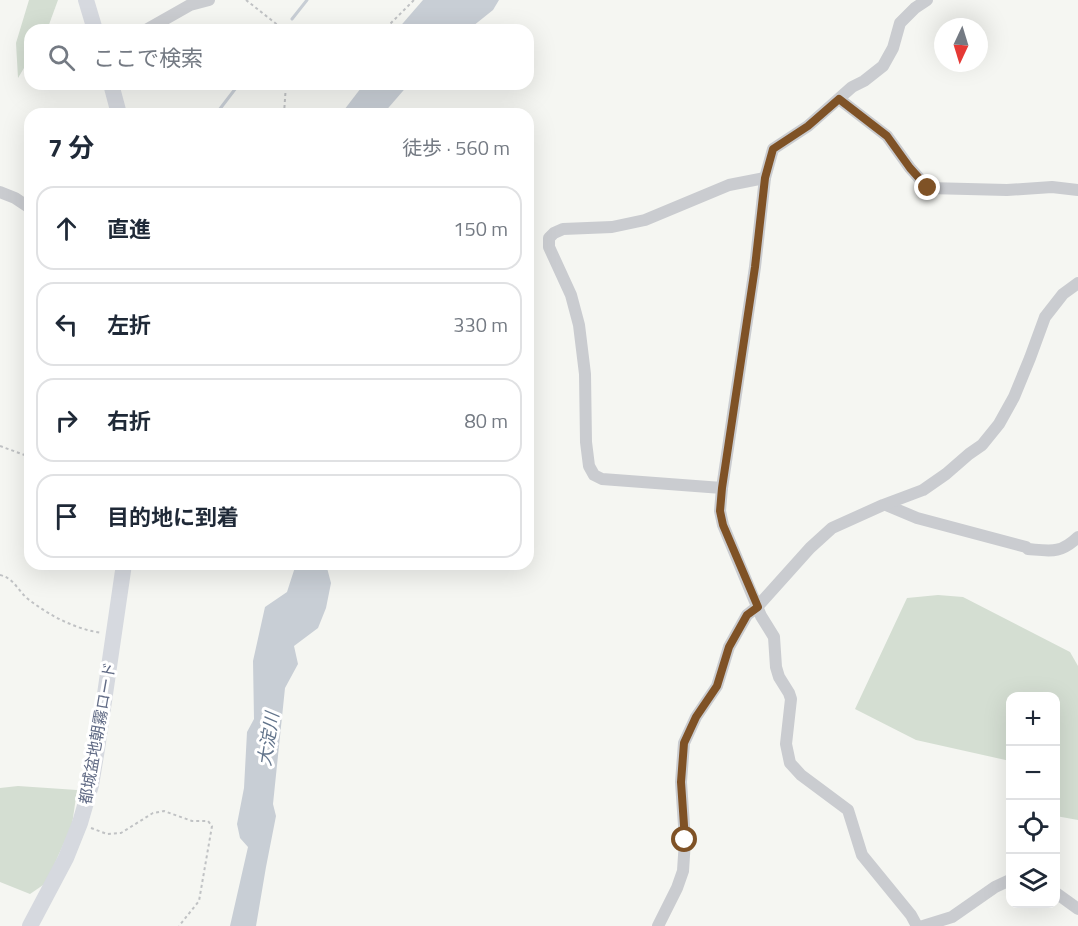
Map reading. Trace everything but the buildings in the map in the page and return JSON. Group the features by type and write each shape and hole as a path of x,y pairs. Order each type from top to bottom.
{"street":[{"path":"86,0 93,24"},
{"path":"157,24 190,5 209,0"},
{"path":"917,926 862,855 848,810 801,775 790,763 786,744 791,699 779,677 776,644 761,616 723,525 720,511 755,267 765,178 773,149 808,126 852,87 883,66 893,48 900,22 927,0"},
{"path":"113,90 117,108"},
{"path":"839,99 887,136 928,188 1078,190"},
{"path":"722,488 602,478 594,475 589,466 587,450 585,374 579,324 572,295 549,247 549,238 554,232 563,229 612,227 645,220 729,185 765,178"},
{"path":"0,192 24,204"},
{"path":"658,926 683,871 685,840 681,782 684,743 696,717 717,686 729,647 747,615 758,607 810,548 832,528 923,490 982,445 999,424 1014,397 1045,317 1063,294 1078,283"},
{"path":"886,505 917,518 1028,549 1057,551 1070,545 1078,537"},
{"name":"都城盆地朝霧ロード","path":"30,926 66,858 80,823 91,785 123,570"},
{"path":"923,926 952,917 995,887 1006,882"},
{"path":"1060,896 1078,909"}],"path":[{"path":"246,0 276,24"},
{"path":"390,24 414,0"},
{"path":"284,108 286,90"},
{"path":"0,446 24,455"},
{"path":"0,575 8,577 26,598 70,625 114,635"},
{"path":"80,823 107,834 121,833 153,813 164,811 192,821 208,821 212,826 199,901 179,926"}],"shaded area":[{"path":"29,0 58,0 49,24 24,24 24,68 18,78 16,43"},
{"path":"938,595 963,597 1070,652 1078,666 1078,820 1060,817 1060,692 1006,692 1006,760 916,740 855,709 907,598"},
{"path":"18,786 77,790 72,825 46,883 30,894 0,882 0,788"}],"water":[{"path":"423,0 499,0 493,10 476,24 402,24"},
{"path":"359,90 404,90 388,108 346,108"},
{"name":"大淀川","path":"294,570 328,570 331,583 326,608 318,628 294,646 298,664 285,688 273,804 276,816 256,926 230,926 248,847 240,838 237,824 244,788 247,732 254,719 253,661 265,607 287,592"}],"waterway":[{"path":"292,19 307,0"},
{"path":"221,108 234,90"}],"route":[{"path":"685,840 681,782 684,743 696,717 717,686 729,647 747,615 758,607 723,525 720,511 755,267 765,178 773,149 808,126 839,99 887,136 928,188"}]}
